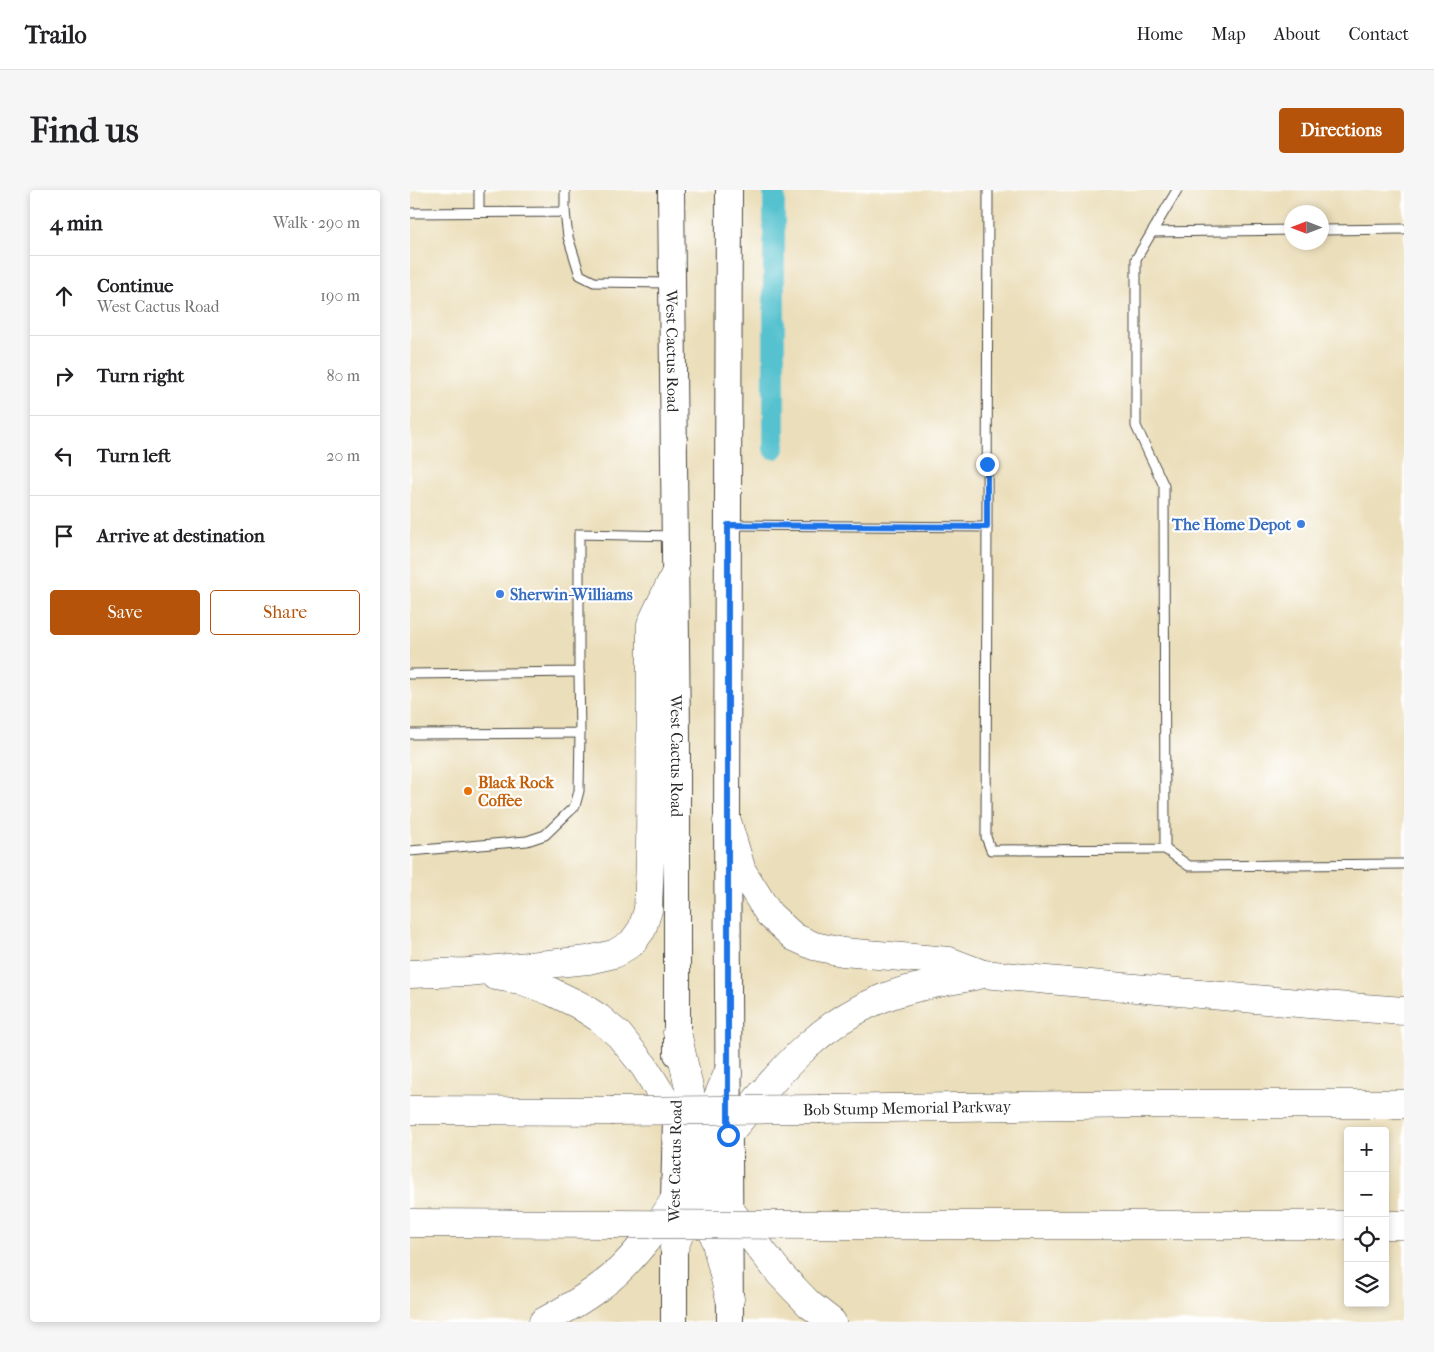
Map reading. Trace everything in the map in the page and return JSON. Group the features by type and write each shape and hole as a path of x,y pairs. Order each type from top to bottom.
{"highway":[{"path":"410,974 467,972 588,960 614,954 632,943 642,929 648,910 650,860 650,624 675,574"},
{"path":"727,821 742,871 769,914 794,937 814,946 843,952 949,961 983,974 1404,1011"},
{"path":"467,972 520,980 565,998 599,1018 619,1035 644,1066 730,1210 780,1275 809,1304 832,1322"},
{"path":"543,1322 576,1304 604,1284 642,1246 700,1161 728,1135 790,1060 824,1031 846,1016 878,1000 915,988 983,974"},
{"path":"677,1032 700,1161 730,1310"},
{"path":"674,1248 728,1073"},
{"name":"Bob Stump Memorial Parkway","path":"410,1110 611,1111 1146,1104 1404,1104"},
{"path":"410,1223 1344,1225"},
{"path":"1389,1225 1404,1225"}],"main road":[{"name":"West Cactus Road","path":"671,190 675,536 677,1032 674,1322"},
{"path":"729,190 727,821 730,1310"}],"lane":[{"path":"479,190 479,212"},
{"path":"565,190 568,237 580,275 594,282 672,283"},
{"path":"988,190 986,837 991,850 1165,848 1189,866 1404,864"},
{"path":"1165,848 1164,486 1136,426 1136,259 1177,190"},
{"path":"410,213 565,212"},
{"path":"1329,230 1404,229"},
{"path":"1152,232 1284,230"},
{"path":"728,525 987,527"},
{"path":"410,851 527,841 544,835 575,806 578,791 580,733 578,534 634,537 675,536"},
{"path":"410,674 579,672"},
{"path":"410,734 580,733"}],"waterway":[{"path":"774,190 774,448"}],"place":[{"name":"The Home Depot","path":"1301,524"},
{"name":"Sherwin-Williams","path":"500,594"},
{"name":"Black Rock Coffee","path":"468,791"}],"route":[{"path":"728,1135 728,525 987,527 987,464"}]}
